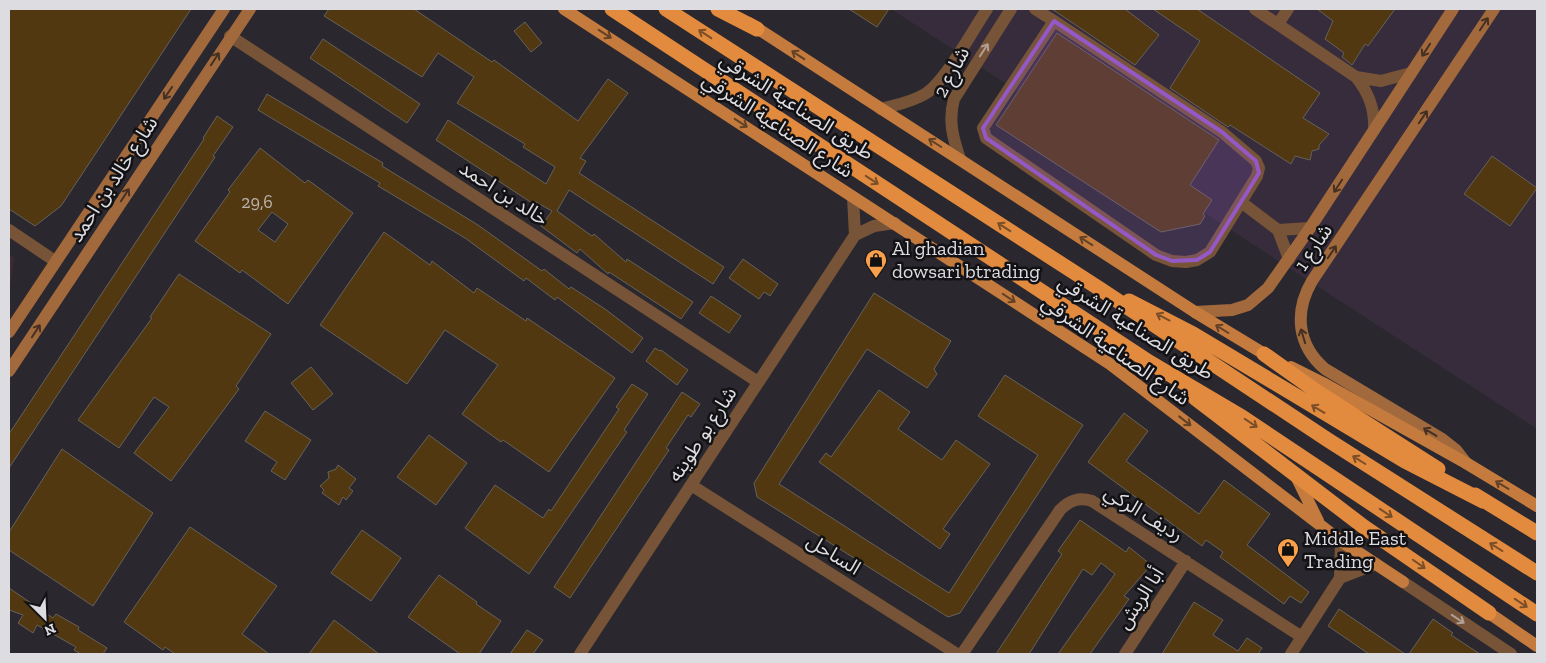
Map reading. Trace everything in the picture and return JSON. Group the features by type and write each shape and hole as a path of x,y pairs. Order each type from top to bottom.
{"highway":[{"name":"طريق الصناعية الشرقي","path":"612,9 1149,362 1242,417 1537,614"},
{"name":"طريق الصناعية الشرقي","path":"666,9 1100,288 1320,435 1537,573"},
{"path":"718,9 757,29"},
{"path":"1100,288 1149,310 1193,334 1405,461 1483,501 1537,533"},
{"path":"1264,354 1316,391 1412,452 1483,501"},
{"path":"1149,362 1364,526 1489,613"}],"main road":[{"name":"شارع الصناعية الشرقي","path":"564,9 896,223 1130,378 1342,541 1403,582"},
{"path":"730,9 757,29 960,158 1194,312 1264,354 1323,383 1466,463 1537,506"},
{"path":"1295,474 1320,524"},
{"path":"1489,613 1537,646"}],"street":[{"path":"215,22 216,9"},
{"name":"شارع خالد بن احمد","path":"9,332 224,9"},
{"name":"شارع خالد بن احمد","path":"9,371 230,36 250,9"},
{"name":"شارع 2","path":"881,109 913,101 928,93 942,77 987,9"},
{"name":"شارع 2","path":"960,158 951,126 950,112 954,99 1011,9"},
{"path":"1035,9 1054,21 1222,132 1254,158 1258,164 1259,173 1210,252 1198,260 1172,261 1156,256 986,138 983,128 1054,21"},
{"path":"1255,9 1356,77 1381,81 1411,73"},
{"path":"1278,24 1288,9"},
{"name":"شارع 1","path":"1194,312 1232,310 1248,305 1268,288 1290,259 1453,9"},
{"name":"شارع 1","path":"1466,463 1456,450 1442,439 1325,369 1316,361 1303,340 1300,316 1305,292 1312,280 1494,9"},
{"name":"خالد بن احمد","path":"230,36 758,382"},
{"path":"1356,77 1371,103 1374,130"},
{"path":"853,196 856,235 874,226 896,223"},
{"path":"1240,202 1278,230"},
{"name":"شارع 1","path":"1290,259 1278,230 1310,228"},
{"path":"9,230 56,261"},
{"name":"شارع بو طوينه","path":"580,654 856,235"},
{"name":"الساحل","path":"691,485 957,654"},
{"name":"رديف الركي","path":"962,654 1060,510 1074,500 1084,498 1092,501 1302,637"},
{"path":"1291,654 1340,578 1342,541"},
{"name":"أبا الريش","path":"1125,654 1186,561"},
{"path":"1340,578 1376,564"},
{"name":"شارع الصناعية الشرقي","path":"1403,582 1511,654"}],"highlighted area":[{"path":"1054,21 1222,132 1256,161 1259,173 1210,252 1197,260 1172,261 1156,255 986,138 983,128"}],"shaded area":[{"path":"891,9 1537,9 1537,429"},
{"path":"9,254 14,258 9,295"}],"building":[{"path":"9,9 191,9 61,206 35,226 9,209"},
{"path":"329,9 414,9 492,62 494,60 578,121 608,79 628,93 580,158 586,161 579,173 724,267 713,284 569,190 557,211 592,236 594,234 626,262 627,259 693,302 681,319 609,272 608,274 580,249 577,253 541,226 552,211 534,201 532,203 436,140 448,120 546,184 555,167 523,147 525,144 457,103 474,77 438,53 422,77 324,16"},
{"path":"849,9 889,9 877,27"},
{"path":"1052,9 1125,9 1159,35 1135,65"},
{"path":"1153,9 1197,9 1320,93 1303,118 1329,134 1319,145 1319,149 1312,151 1310,160 1295,156 1291,164 1230,125 1228,127 1170,88 1200,41"},
{"path":"1317,9 1395,9 1368,46 1365,44 1352,65 1342,57 1344,53 1325,39 1333,21"},
{"path":"525,22 542,43 531,52 514,31"},
{"path":"1057,33 1219,140 1190,185 1212,200 1203,214 1205,216 1200,224 1161,232 996,125"},
{"path":"323,39 420,104 407,123 310,58"},
{"path":"267,94 383,163 382,166 478,225 542,271 544,269 569,289 571,287 605,309 643,338 632,353 557,297 555,300 526,278 524,281 465,238 378,186 380,183 258,110"},
{"path":"217,116 233,127 9,468 9,434 204,139"},
{"path":"260,148 305,183 308,180 353,213 288,304 242,270 240,273 195,241 230,192 228,190","holes":["272,212 288,224 275,242 258,230"]},
{"path":"1492,156 1537,188 1510,226 1464,194"},
{"path":"384,232 430,265 432,261 474,293 477,288 526,321 527,318 615,378 549,472 503,440 501,442 462,414 498,365 445,330 407,384 320,325"},
{"path":"743,259 778,284 770,296 764,292 759,299 729,278"},
{"path":"179,274 271,334 236,386 239,389 171,481 134,453 169,407 154,397 119,448 78,420 152,318 150,317"},
{"path":"874,293 951,341 934,369 937,374 927,388 867,349 779,484 949,593 1038,455 978,416 1005,375 1083,425 960,613 948,617 757,497 754,483"},
{"path":"711,296 741,316 729,333 699,313"},
{"path":"655,348 661,350 688,370 677,385 646,361"},
{"path":"311,367 333,394 313,410 291,383"},
{"path":"632,384 648,394 624,430 627,432 529,574 465,528 495,485 543,518 549,509 551,511 619,409 616,407"},
{"path":"879,390 910,412 898,429 942,460 956,440 990,464 943,529 950,534 940,549 819,462 826,453 831,457"},
{"path":"682,392 700,404 691,417 688,415 666,448 669,450 570,598 554,587"},
{"path":"265,411 311,440 285,480 271,471 277,462 245,441"},
{"path":"1124,413 1148,431 1126,461 1199,514 1224,480 1270,514 1247,545 1309,592 1301,603 1290,596 1284,604 1220,557 1223,552 1206,540 1202,546 1088,462"},
{"path":"429,435 467,463 436,505 397,477"},
{"path":"62,449 153,513 93,606 9,550 9,532"},
{"path":"338,465 356,479 349,488 353,491 346,500 343,497 339,505 322,493 324,490 320,486 329,478 328,472 336,469"},
{"path":"1080,520 1126,552 1129,547 1151,565 1124,596 1129,599 1090,654 1058,654 1115,574 1101,563 1092,575 1083,569 1029,654 996,654 1062,554 1058,551"},
{"path":"190,527 277,586 242,634 269,654 175,654 165,647 163,650 124,622"},
{"path":"362,530 401,558 371,601 331,573"},
{"path":"439,575 501,621 479,654 460,654 408,617"},
{"path":"9,588 53,618 56,614 79,627 78,630 107,648 103,654 81,654 74,650 76,647 37,625 33,633 18,623 23,615 9,610"},
{"path":"1194,602 1223,620 1213,635 1238,651 1247,638 1262,648 1258,654 1162,654"},
{"path":"1339,609 1405,654 1369,654 1328,626"},
{"path":"1433,619 1453,633 1451,635 1480,654 1409,654"},
{"path":"334,620 379,654 309,654"},
{"path":"527,630 543,640 533,654 510,654"}],"place":[{"name":"Al ghadian dowsari btrading","path":"876,279"},
{"name":"Middle East Trading","path":"1288,568"}]}
